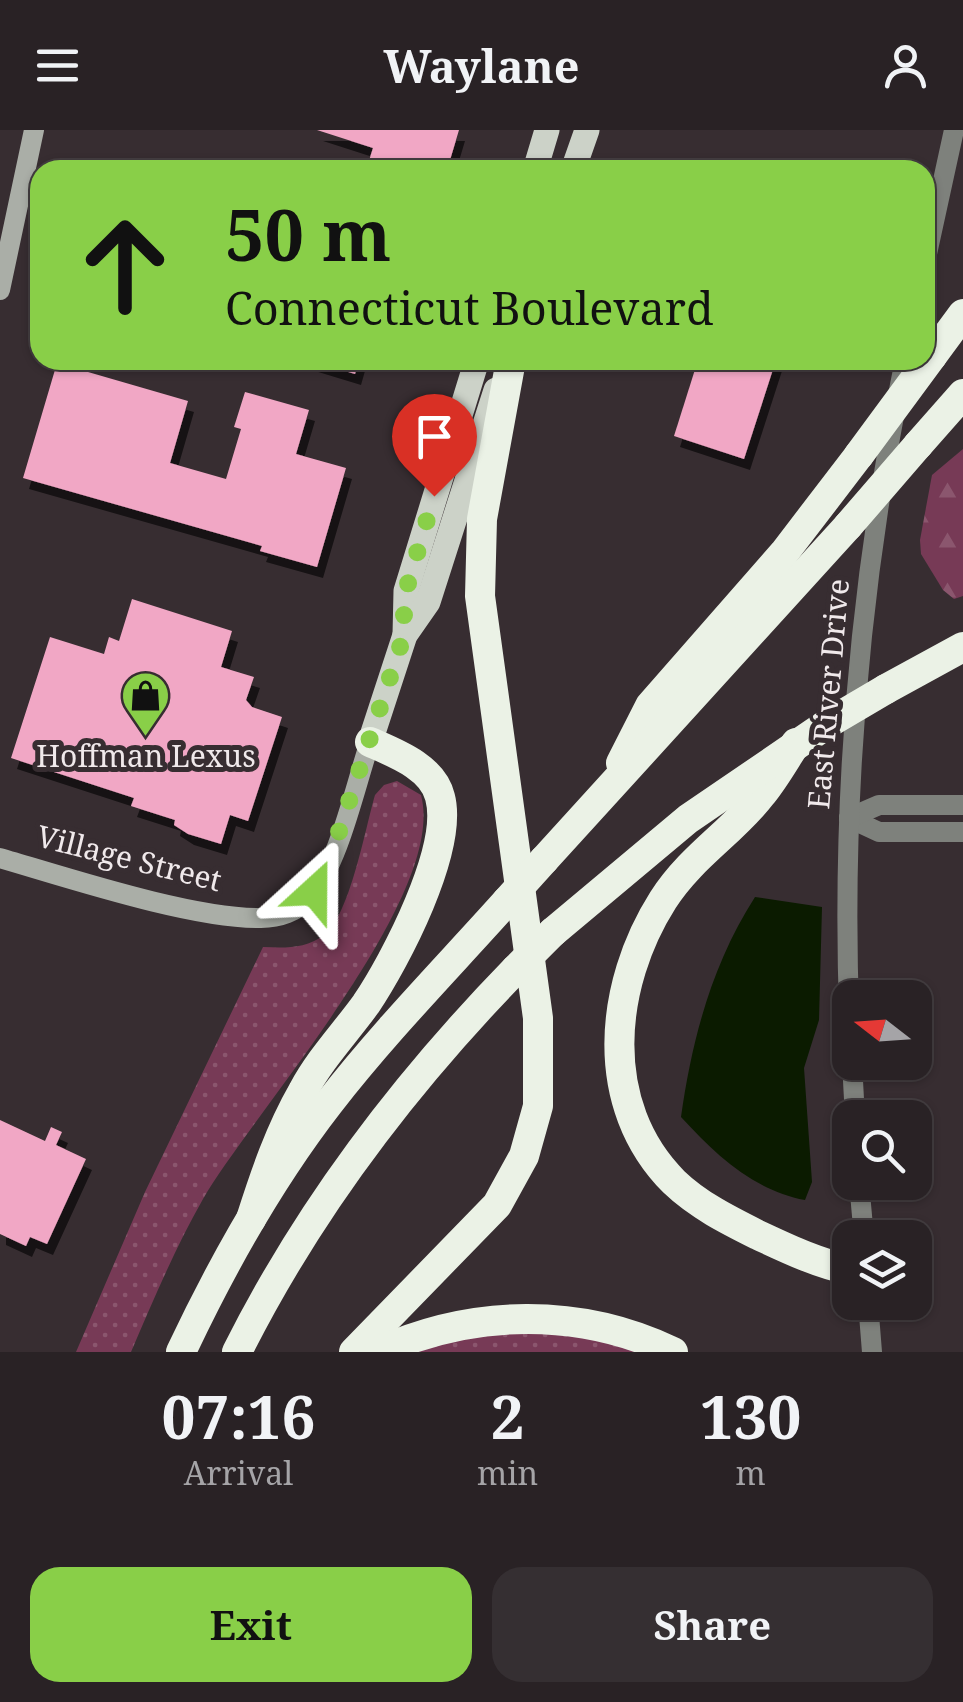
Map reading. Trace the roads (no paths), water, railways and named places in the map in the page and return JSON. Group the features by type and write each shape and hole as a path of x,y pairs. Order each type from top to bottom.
{"highway":[{"path":"935,341 963,314"},
{"path":"354,1352 490,1216 521,1163 538,1106 538,1018 479,583 482,520 507,370"},
{"path":"616,781 647,710 784,553 860,455 911,370"},
{"path":"180,1352 251,1219 344,1084 963,394"},
{"path":"237,1352 288,1258 354,1156 432,1059 554,932 662,839 796,743 886,688 963,648"},
{"path":"251,1219 295,1105 388,966 435,851 442,804 434,784 407,760 370,742"},
{"path":"796,743 760,798 703,850 659,906 627,984 620,1024 620,1065 639,1134 680,1188 711,1210 796,1254 832,1265"},
{"path":"378,1352 451,1327 539,1319 612,1328 673,1352"}],"main road":[{"path":"0,290 34,130"},
{"path":"538,160 547,130"},
{"path":"578,160 588,130"},
{"path":"370,742 404,635 406,591 474,370"},
{"path":"404,635 428,602 506,370"},
{"name":"Village Street","path":"0,858 219,914 260,918 283,915 306,902 322,877 370,742"}],"street":[{"path":"935,217 954,130"},
{"name":"East River Drive","path":"850,980 849,818 873,538 915,370"},
{"path":"849,818 880,805 963,805"},
{"path":"849,818 879,832 963,832"},
{"path":"869,1320 872,1352"}],"place":[{"name":"Hoffman Lexus","path":"146,738"}]}
